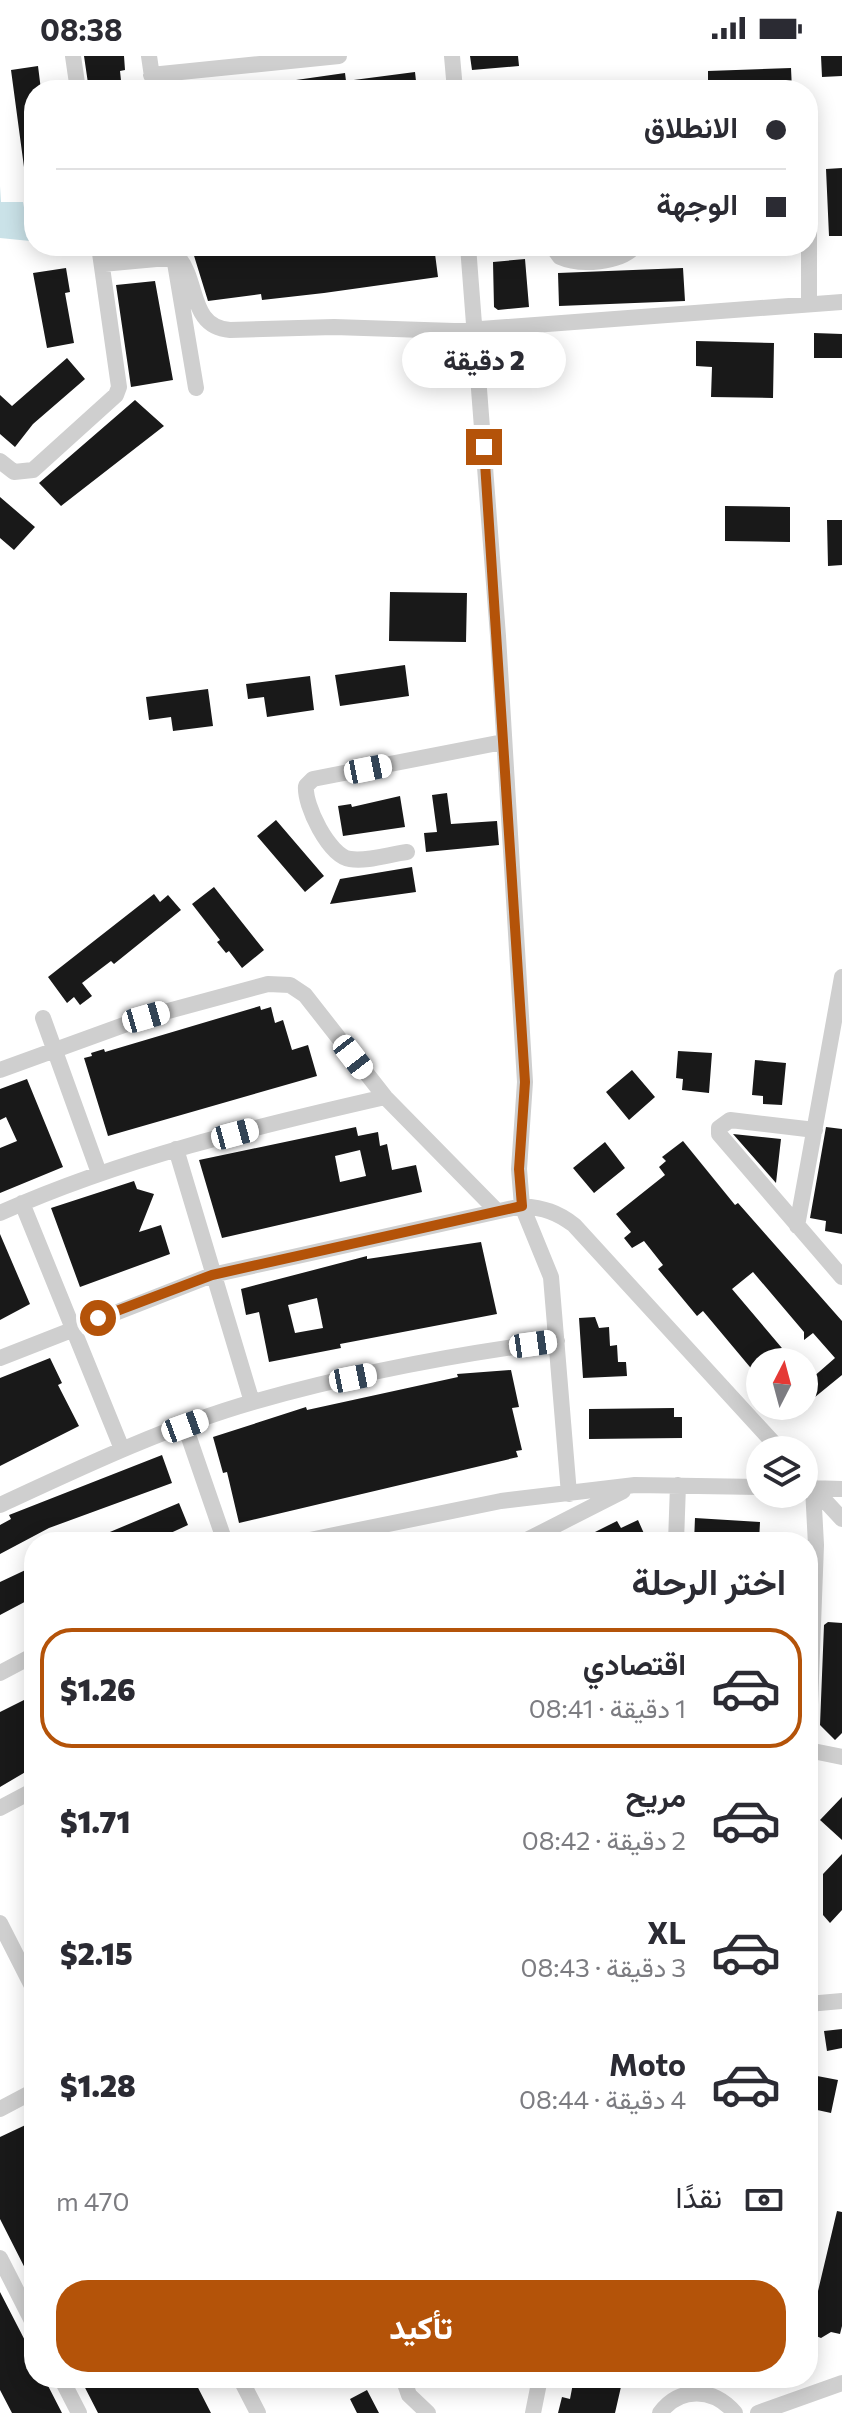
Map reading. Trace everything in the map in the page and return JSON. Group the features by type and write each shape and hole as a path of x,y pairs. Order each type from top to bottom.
{"street":[{"path":"73,56 77,80"},
{"path":"149,56 152,80"},
{"path":"166,80 339,56"},
{"path":"452,56 454,80"},
{"path":"0,461 14,472 33,470 116,395 119,387 101,256"},
{"path":"102,264 143,256"},
{"path":"174,256 196,388"},
{"path":"177,256 184,265 202,315 222,329 473,330 842,302"},
{"path":"469,256 525,1082 519,1169 522,1206 548,1264 569,1494"},
{"path":"559,256 584,262 622,256"},
{"path":"809,256 809,304"},
{"path":"407,852 351,860 338,854 311,814 306,786 313,779 503,742"},
{"path":"797,1226 842,977"},
{"path":"0,1070 146,1017 281,983 305,995 385,1097 497,1211"},
{"path":"43,1018 52,1052 99,1173"},
{"path":"0,1213 99,1173 176,1149 385,1097"},
{"path":"815,1130 730,1120 719,1128 719,1134 842,1277"},
{"path":"176,1149 252,1402"},
{"path":"22,1203 122,1449"},
{"path":"0,1358 212,1275 522,1206 558,1212 574,1225 767,1436"},
{"path":"0,1505 122,1449 252,1402 369,1374 557,1341"},
{"path":"185,1426 222,1532"},
{"path":"543,1532 635,1485"},
{"path":"346,1532 432,1513 635,1485 746,1487"},
{"path":"676,1532 678,1485"},
{"path":"818,1486 842,1489"},
{"path":"818,1495 842,1519"},
{"path":"810,1508 812,1532"},
{"path":"0,1673 24,1660"},
{"path":"818,1752 842,1757"},
{"path":"0,1808 24,1795"},
{"path":"0,1923 24,1970"},
{"path":"818,2003 842,2001"},
{"path":"0,2109 24,2096"},
{"path":"0,2258 24,2305"},
{"path":"758,2413 842,2383"},
{"path":"66,2388 79,2413"},
{"path":"245,2388 258,2413"},
{"path":"407,2388 409,2395 428,2413"},
{"path":"533,2413 538,2388"},
{"path":"660,2413 681,2396 706,2388"},
{"path":"714,2388 735,2413"}],"water":[{"path":"0,186 1,202 23,202 24,240 0,238"}],"building":[{"path":"84,56 124,56 125,70 120,71 121,80 88,80"},
{"path":"470,56 518,56 519,66 472,70"},
{"path":"821,56 842,56 842,76 822,77"},
{"path":"38,66 40,80 24,80 24,167 11,70"},
{"path":"791,68 792,80 708,80 708,71"},
{"path":"415,72 416,80 354,80"},
{"path":"345,73 346,80 296,80"},
{"path":"842,168 842,236 829,236 826,169"},
{"path":"194,256 435,256 438,277 262,300 261,294 208,301"},
{"path":"525,259 529,307 498,310 494,307 493,262"},
{"path":"66,268 70,292 65,293 74,343 47,348 33,273"},
{"path":"683,268 685,301 559,306 558,273"},
{"path":"155,281 173,380 131,387 116,285"},
{"path":"814,333 842,334 842,358 814,358"},
{"path":"696,341 774,343 773,398 711,397 712,367 696,366"},
{"path":"67,358 85,379 33,424 15,447 0,434 0,395 12,406"},
{"path":"135,400 164,426 61,506 39,483"},
{"path":"0,497 35,527 14,550 0,538"},
{"path":"725,506 790,507 790,542 725,541"},
{"path":"827,520 842,520 842,565 828,566"},
{"path":"390,592 467,593 466,642 389,641"},
{"path":"405,665 409,696 340,706 335,675"},
{"path":"310,676 314,710 267,717 264,697 248,699 246,684"},
{"path":"208,689 213,726 173,731 171,717 149,720 146,697"},
{"path":"447,793 451,824 497,821 499,845 426,852 424,833 437,832 432,795"},
{"path":"400,796 405,827 343,836 338,806 351,804 352,807"},
{"path":"276,820 324,876 305,892 257,836"},
{"path":"412,867 416,892 330,904 340,879"},
{"path":"214,887 264,950 242,968 229,951 226,953 217,942 220,940 192,904"},
{"path":"154,894 160,902 168,895 181,910 114,964 111,961 82,983 92,996 80,1005 74,997 67,1003 48,977"},
{"path":"260,1006 261,1010 271,1007 275,1023 283,1020 292,1050 308,1045 317,1076 108,1136 84,1058 104,1049 105,1052"},
{"path":"678,1051 712,1053 709,1093 682,1090 683,1079 676,1078"},
{"path":"755,1060 786,1063 782,1105 763,1104 763,1096 752,1095"},
{"path":"632,1070 655,1097 629,1120 606,1092"},
{"path":"27,1079 63,1167 0,1193 0,1148 17,1141 6,1117 0,1120 0,1089"},
{"path":"356,1127 358,1136 378,1132 380,1146 387,1144 392,1170 416,1165 422,1192 222,1238 199,1160","holes":["360,1150 366,1176 340,1182 335,1156"]},
{"path":"826,1127 842,1129 842,1234 825,1231 826,1221 810,1218"},
{"path":"733,1134 781,1139 776,1183"},
{"path":"683,1141 735,1205 738,1203 842,1321 842,1375 818,1395 818,1373 835,1358 813,1333 804,1340 804,1332 753,1272 732,1289 782,1348 746,1348 746,1362 703,1311 697,1316 658,1269 663,1265 644,1241 632,1248 624,1238 631,1232 616,1214 665,1175 659,1167 666,1161 662,1157"},
{"path":"605,1142 625,1168 594,1193 573,1168"},
{"path":"134,1181 137,1189 154,1194 139,1232 161,1225 170,1254 80,1287 51,1208"},
{"path":"0,1234 30,1304 0,1320"},
{"path":"481,1242 497,1314 340,1344 341,1348 269,1362 259,1312 246,1315 241,1289 367,1256 367,1259","holes":["317,1298 323,1328 295,1333 288,1305"]},
{"path":"595,1317 599,1328 609,1327 610,1346 617,1345 618,1362 626,1362 627,1376 583,1378 579,1318"},
{"path":"50,1358 62,1383 58,1385 79,1426 0,1466 0,1378"},
{"path":"511,1370 519,1407 512,1408 522,1450 516,1451 518,1457 239,1523 227,1472 223,1473 213,1437 306,1407 307,1410 458,1377 457,1374"},
{"path":"674,1408 674,1417 682,1417 682,1438 589,1439 589,1409"},
{"path":"162,1455 172,1483 41,1532 24,1532 24,1541 0,1554 0,1525 11,1519 9,1515"},
{"path":"179,1503 188,1525 173,1532 110,1532"},
{"path":"695,1518 760,1522 760,1532 694,1532"},
{"path":"638,1520 643,1532 595,1532 617,1521 621,1528"},
{"path":"24,1571 24,1602 0,1615 0,1582"},
{"path":"828,1622 842,1623 842,1733 835,1740 820,1725 824,1625"},
{"path":"24,1700 24,1773 0,1787 0,1712"},
{"path":"842,1797 842,1840 820,1820"},
{"path":"842,1854 842,1910 830,1923 823,1915 823,1874"},
{"path":"842,2029 842,2048 827,2051 824,2031"},
{"path":"818,2076 838,2080 831,2113 818,2110"},
{"path":"24,2126 24,2266 0,2219 0,2137"},
{"path":"837,2211 842,2212 840,2334 831,2332 818,2337 818,2291"},
{"path":"0,2292 24,2339 24,2388 49,2388 62,2413 12,2413 0,2390"},
{"path":"85,2388 198,2388 211,2413 98,2413"},
{"path":"572,2388 621,2388 615,2413 558,2413 562,2397 570,2399"},
{"path":"367,2390 379,2413 357,2413 350,2399"}],"route":[{"path":"98,1318 212,1275 522,1206 519,1169 525,1082 484,447"}]}
